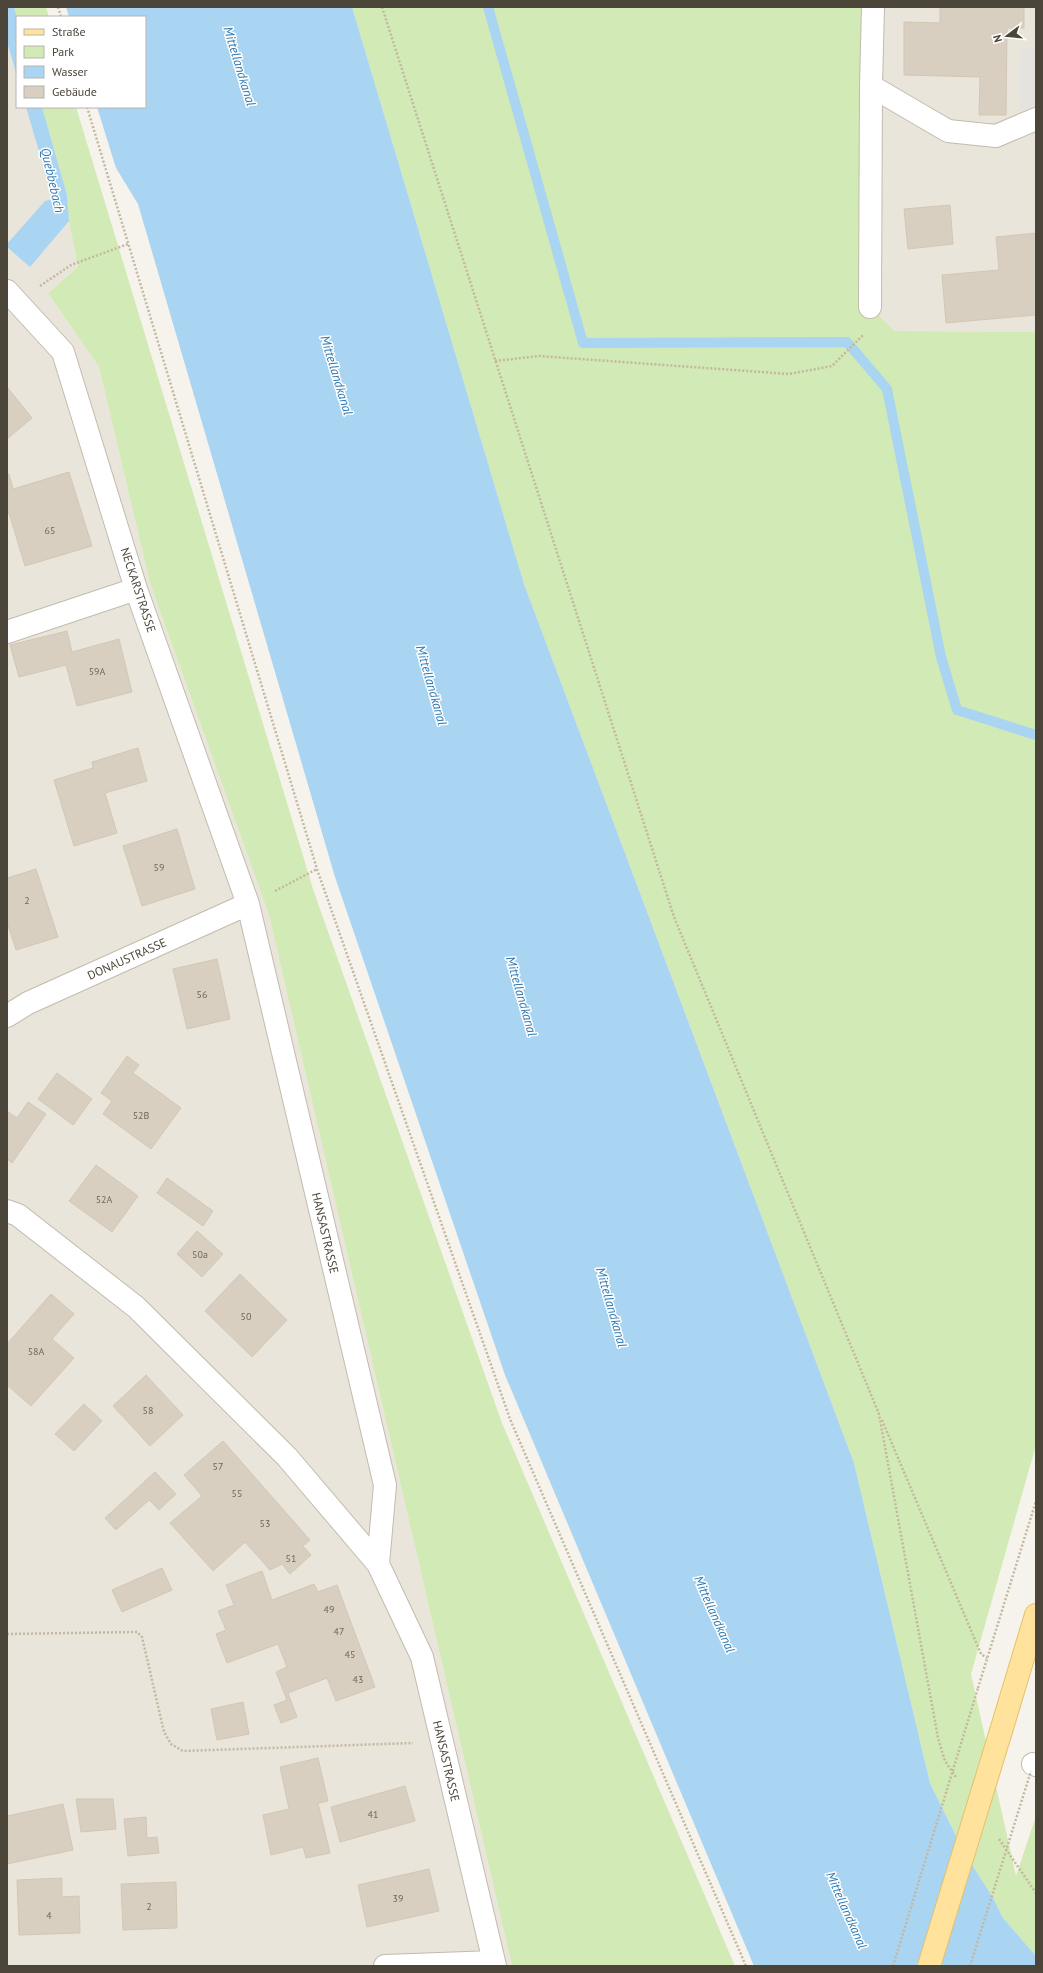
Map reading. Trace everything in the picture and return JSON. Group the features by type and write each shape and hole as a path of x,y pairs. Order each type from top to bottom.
{"main road":[{"path":"929,1966 1036,1615"}],"street":[{"path":"870,306 871,86 873,7"},
{"path":"871,86 948,131 996,136 1036,119"},
{"name":"NECKARSTRASSE","path":"12,296 63,352 136,589 248,904"},
{"path":"7,632 136,589"},
{"name":"DONAUSTRASSE","path":"7,1016 28,1003 248,904"},
{"name":"HANSASTRASSE","path":"248,904 385,1485 378,1564"},
{"name":"HANSASTRASSE","path":"7,1211 18,1216 136,1307 287,1457 378,1564 422,1657 494,1964"},
{"path":"385,1966 494,1964"}],"path":[{"path":"382,7 674,917 879,1414 981,1654 987,1658"},
{"path":"87,108 317,869 510,1419 746,1966"},
{"path":"12,296 71,265 128,244"},
{"path":"495,361 539,356 789,374 832,366 863,337"},
{"path":"248,904 317,869"},
{"path":"879,1414 938,1738 945,1761 959,1781"},
{"path":"893,1966 1036,1501"},
{"path":"7,1634 137,1632 142,1637 164,1732 171,1744 183,1751 442,1742"},
{"path":"970,1966 1033,1767"},
{"path":"995,1834 1036,1893"}],"shaded area":[{"path":"7,7 14,7 16,16 16,108 42,108 67,195 69,221 78,267 48,293 99,367 150,583 269,915 512,1966 7,1966"},
{"path":"873,7 1036,7 1036,332 895,331 870,307"},
{"path":"1036,46 1036,141 1025,131 1019,101 1020,50"}],"green space":[{"path":"14,7 46,7 49,16 16,16"},
{"path":"352,7 873,7 870,307 895,331 1036,332 1036,1445 971,1674 1016,1876 1036,1816 1036,1956 1003,1918 992,1896 965,1854 930,1783 854,1463 524,584"},
{"path":"42,108 76,108 314,892 502,1423 735,1966 512,1966 269,915 150,583 99,367 48,293 78,267 69,221 67,195"}],"water":[{"path":"7,7 14,7 16,16 16,73 7,42"},
{"name":"Mittellandkanal","path":"66,7 352,7 524,584 854,1463 930,1783 965,1854 992,1896 1003,1918 1036,1956 1036,1966 754,1966 505,1375 335,877 138,204 116,168 97,108 146,108 146,16 69,16"},
{"name":"Quebbebach","path":"26,108 42,108 67,195 69,221 30,267 7,247 7,244 45,201 53,199"}],"building":[{"path":"940,7 1024,7 1024,28 1007,28 1006,115 979,115 980,77 904,75 904,22 940,23"},
{"path":"950,205 953,244 908,249 904,209"},
{"path":"1036,233 1036,315 946,323 942,275 999,270 996,237"},
{"path":"7,387 32,418 7,439"},
{"path":"69,472 92,546 25,566 9,513 7,513 7,474 9,474 13,489"},
{"path":"67,631 72,652 119,639 132,692 77,706 66,665 19,677 10,645"},
{"path":"138,748 147,781 105,793 117,833 74,846 54,780 93,768 92,762"},
{"path":"177,829 195,889 142,906 123,846"},
{"path":"36,869 58,937 16,950 7,922 7,878"},
{"path":"217,959 230,1019 187,1029 173,969"},
{"path":"127,1056 139,1065 133,1073 181,1108 151,1149 103,1114 112,1101 101,1093"},
{"path":"57,1073 92,1099 73,1125 38,1099"},
{"path":"28,1102 46,1114 12,1163 7,1159 7,1111 17,1118"},
{"path":"96,1165 138,1196 112,1232 69,1201"},
{"path":"167,1178 213,1211 203,1226 157,1193"},
{"path":"197,1231 223,1254 202,1277 177,1254"},
{"path":"240,1274 287,1320 252,1357 205,1311"},
{"path":"51,1294 74,1314 52,1339 74,1358 31,1406 7,1385 7,1344"},
{"path":"146,1375 183,1415 150,1446 113,1406"},
{"path":"84,1404 102,1421 74,1451 55,1434"},
{"path":"223,1441 310,1540 303,1546 311,1555 290,1574 282,1564 270,1570 245,1542 213,1571 170,1523 202,1496 184,1475"},
{"path":"155,1472 176,1494 159,1510 149,1500 116,1530 105,1518"},
{"path":"162,1568 172,1590 122,1612 112,1590"},
{"path":"262,1571 272,1600 314,1584 318,1592 337,1585 375,1687 336,1701 327,1678 288,1693 297,1717 281,1723 274,1705 287,1700 276,1672 287,1667 278,1644 227,1663 216,1634 226,1630 218,1611 234,1605 226,1585"},
{"path":"243,1702 249,1734 217,1740 211,1709"},
{"path":"318,1758 328,1801 318,1803 330,1853 306,1858 303,1847 271,1855 263,1815 289,1809 280,1767"},
{"path":"405,1786 415,1821 340,1842 331,1807"},
{"path":"76,1799 113,1799 116,1829 81,1832"},
{"path":"63,1804 73,1850 7,1864 7,1816"},
{"path":"146,1817 147,1838 157,1837 159,1853 128,1856 124,1819"},
{"path":"429,1869 439,1911 367,1927 358,1885"},
{"path":"62,1878 62,1897 79,1896 80,1933 19,1935 17,1880"},
{"path":"176,1882 177,1928 123,1930 121,1884"}],"waterway":[{"path":"488,7 583,343 847,342 887,389 941,657 957,710 1036,735"}]}
